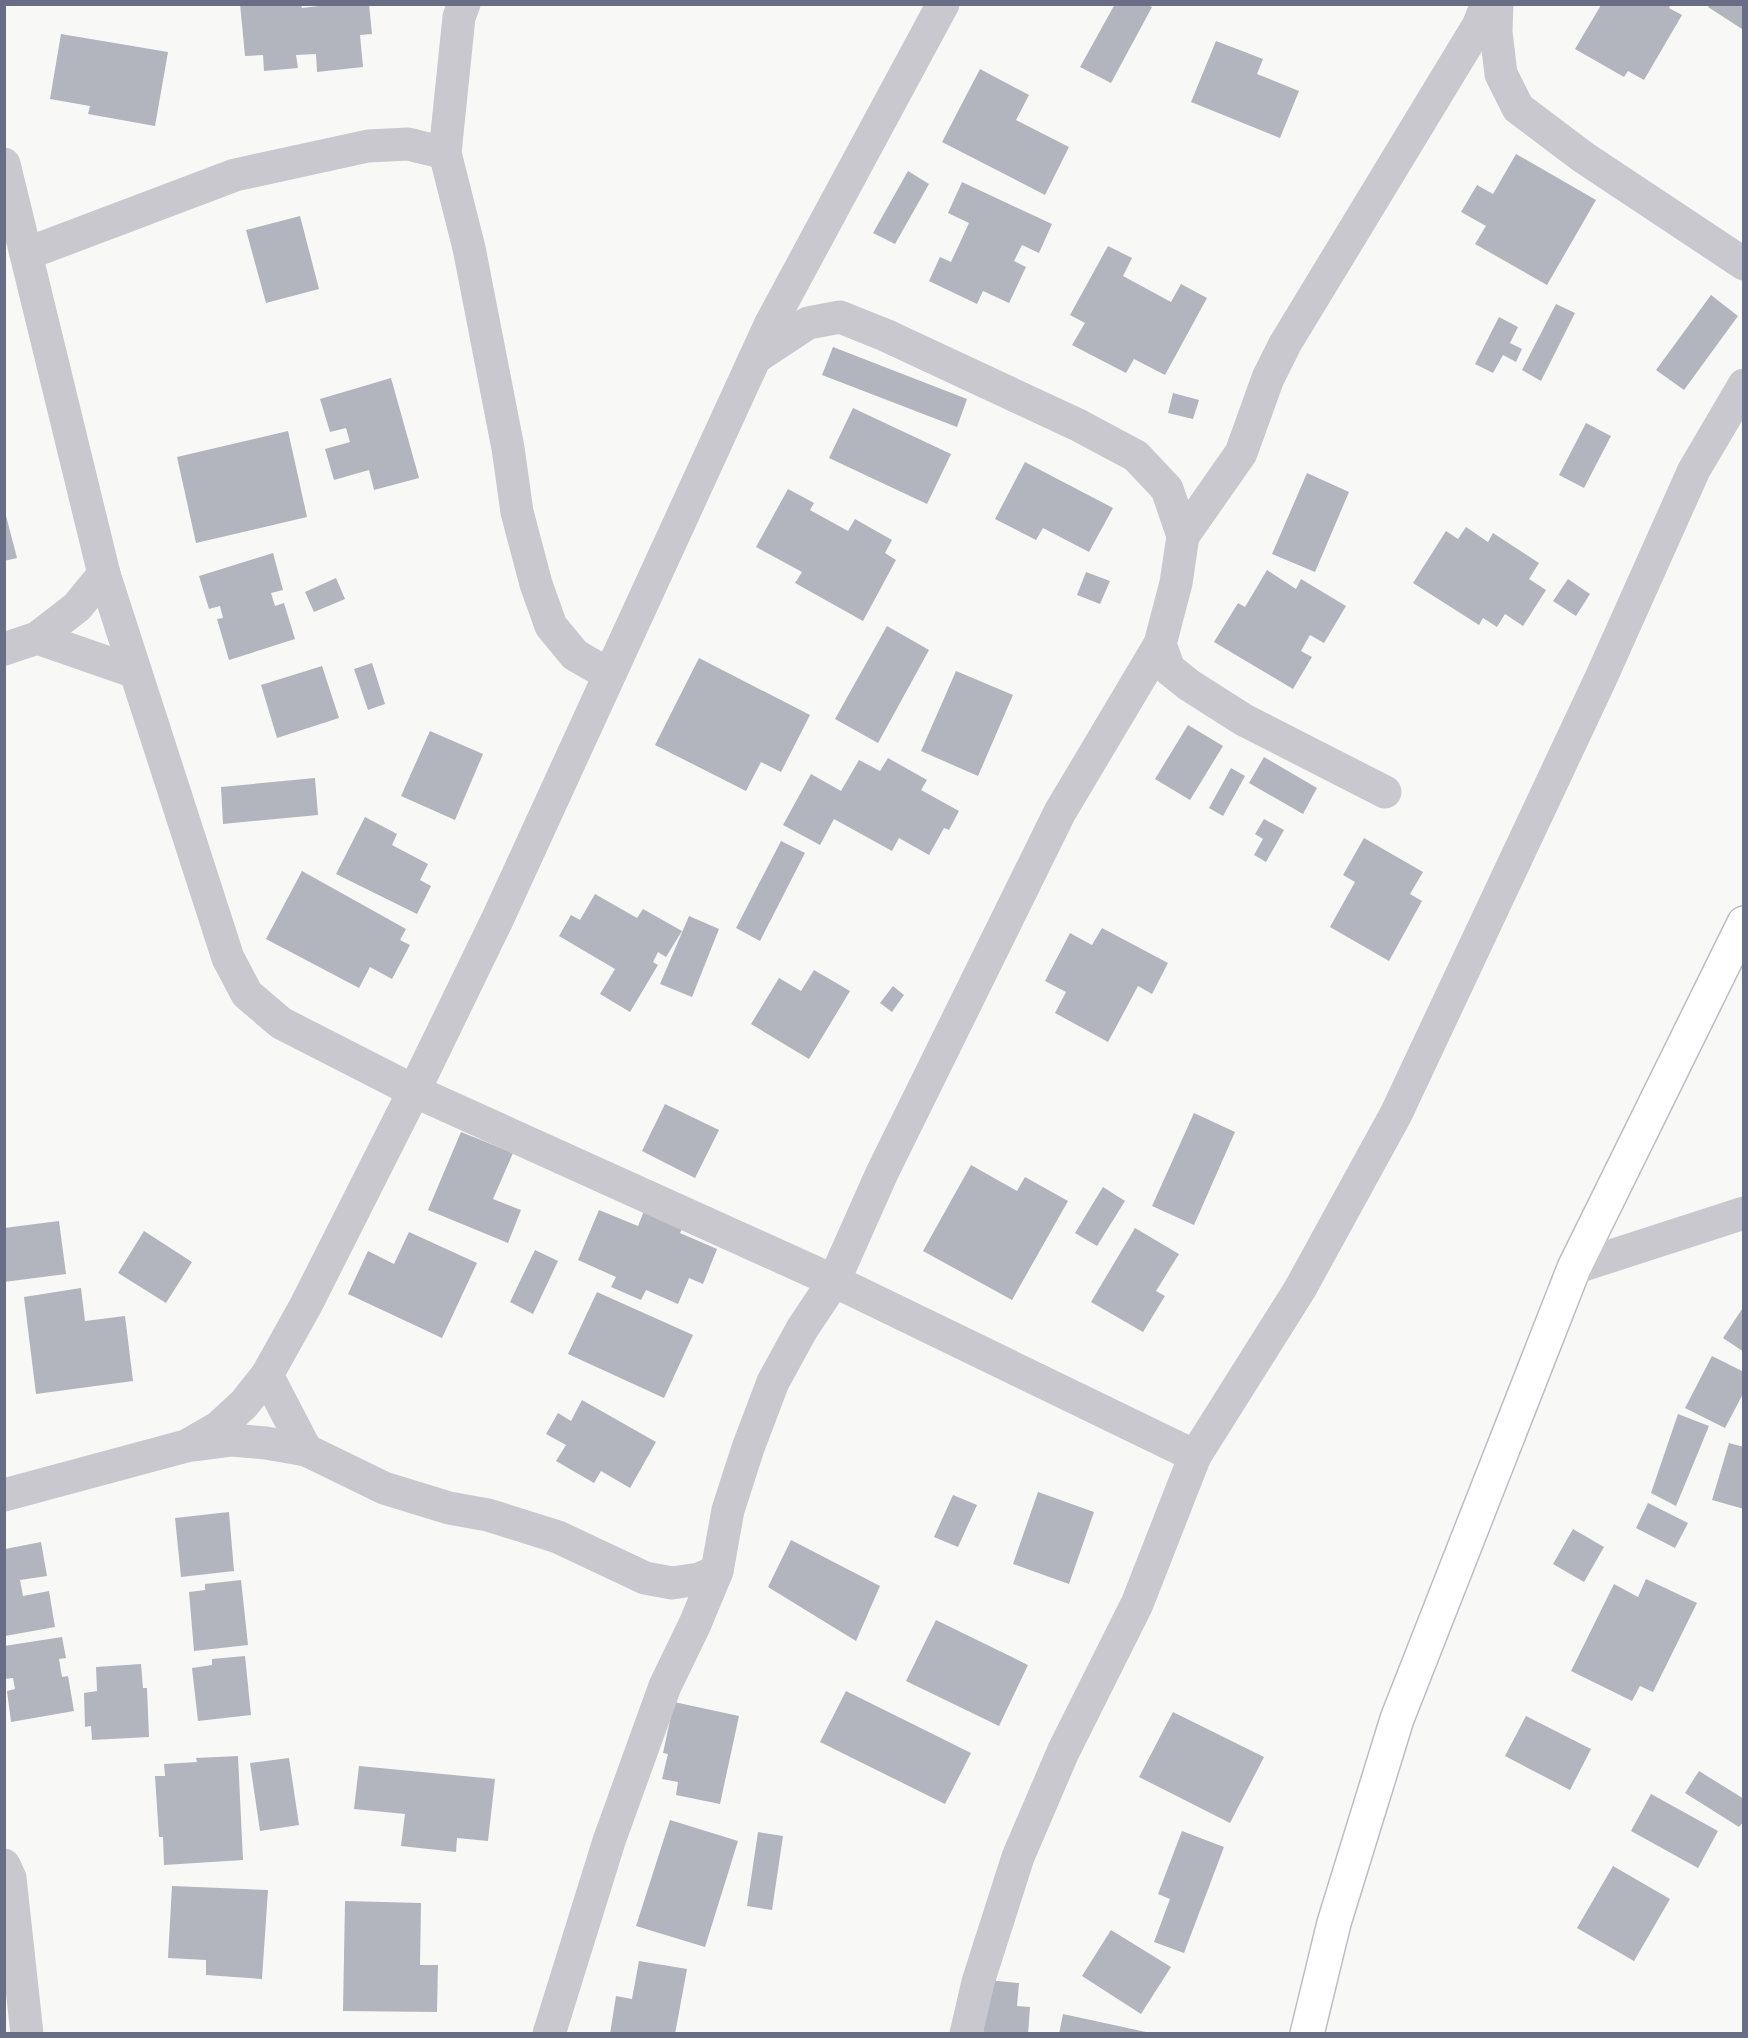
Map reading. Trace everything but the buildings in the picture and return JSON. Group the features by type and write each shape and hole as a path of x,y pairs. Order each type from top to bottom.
{"main road":[{"path":"1307,2034 1334,1923 1397,1719 1574,1268 1743,923"}],"street":[{"path":"464,4 459,17 445,153 469,248 508,448 517,512 536,584 551,626 575,655 608,675"},
{"path":"186,1446 219,1427 244,1404 267,1375 306,1305 498,918 771,322 943,4"},
{"path":"549,2034 609,1841 661,1697 717,1571 728,1510 773,1382 802,1329 834,1281 882,1173 1060,812 1160,644 1176,583 1183,536 1241,453 1268,378 1285,344 1478,26 1487,4"},
{"path":"1497,4 1496,32 1501,74 1518,108 1583,156 1743,264"},
{"path":"26,254 235,175 368,147 408,144 445,153"},
{"path":"4,164 104,574 228,958 248,994 281,1023 414,1091 834,1281 1195,1456"},
{"path":"755,358 808,323 840,317 885,335 1078,425 1136,456 1167,489 1183,536"},
{"path":"966,2034 978,1982 1018,1857 1063,1752 1137,1604 1195,1456 1300,1289 1396,1114 1600,680 1694,470 1743,385"},
{"path":"4,649 37,638 77,607 104,574"},
{"path":"37,638 135,672"},
{"path":"1160,644 1170,669 1189,685 1244,720 1385,792"},
{"path":"1574,1268 1743,1213"},
{"path":"267,1375 306,1450"},
{"path":"4,1495 186,1446 232,1440 266,1443 306,1450 384,1488 449,1508 488,1515 558,1537 645,1578 672,1583 699,1579 717,1571"},
{"path":"4,1865 10,1878 27,2034"}]}
